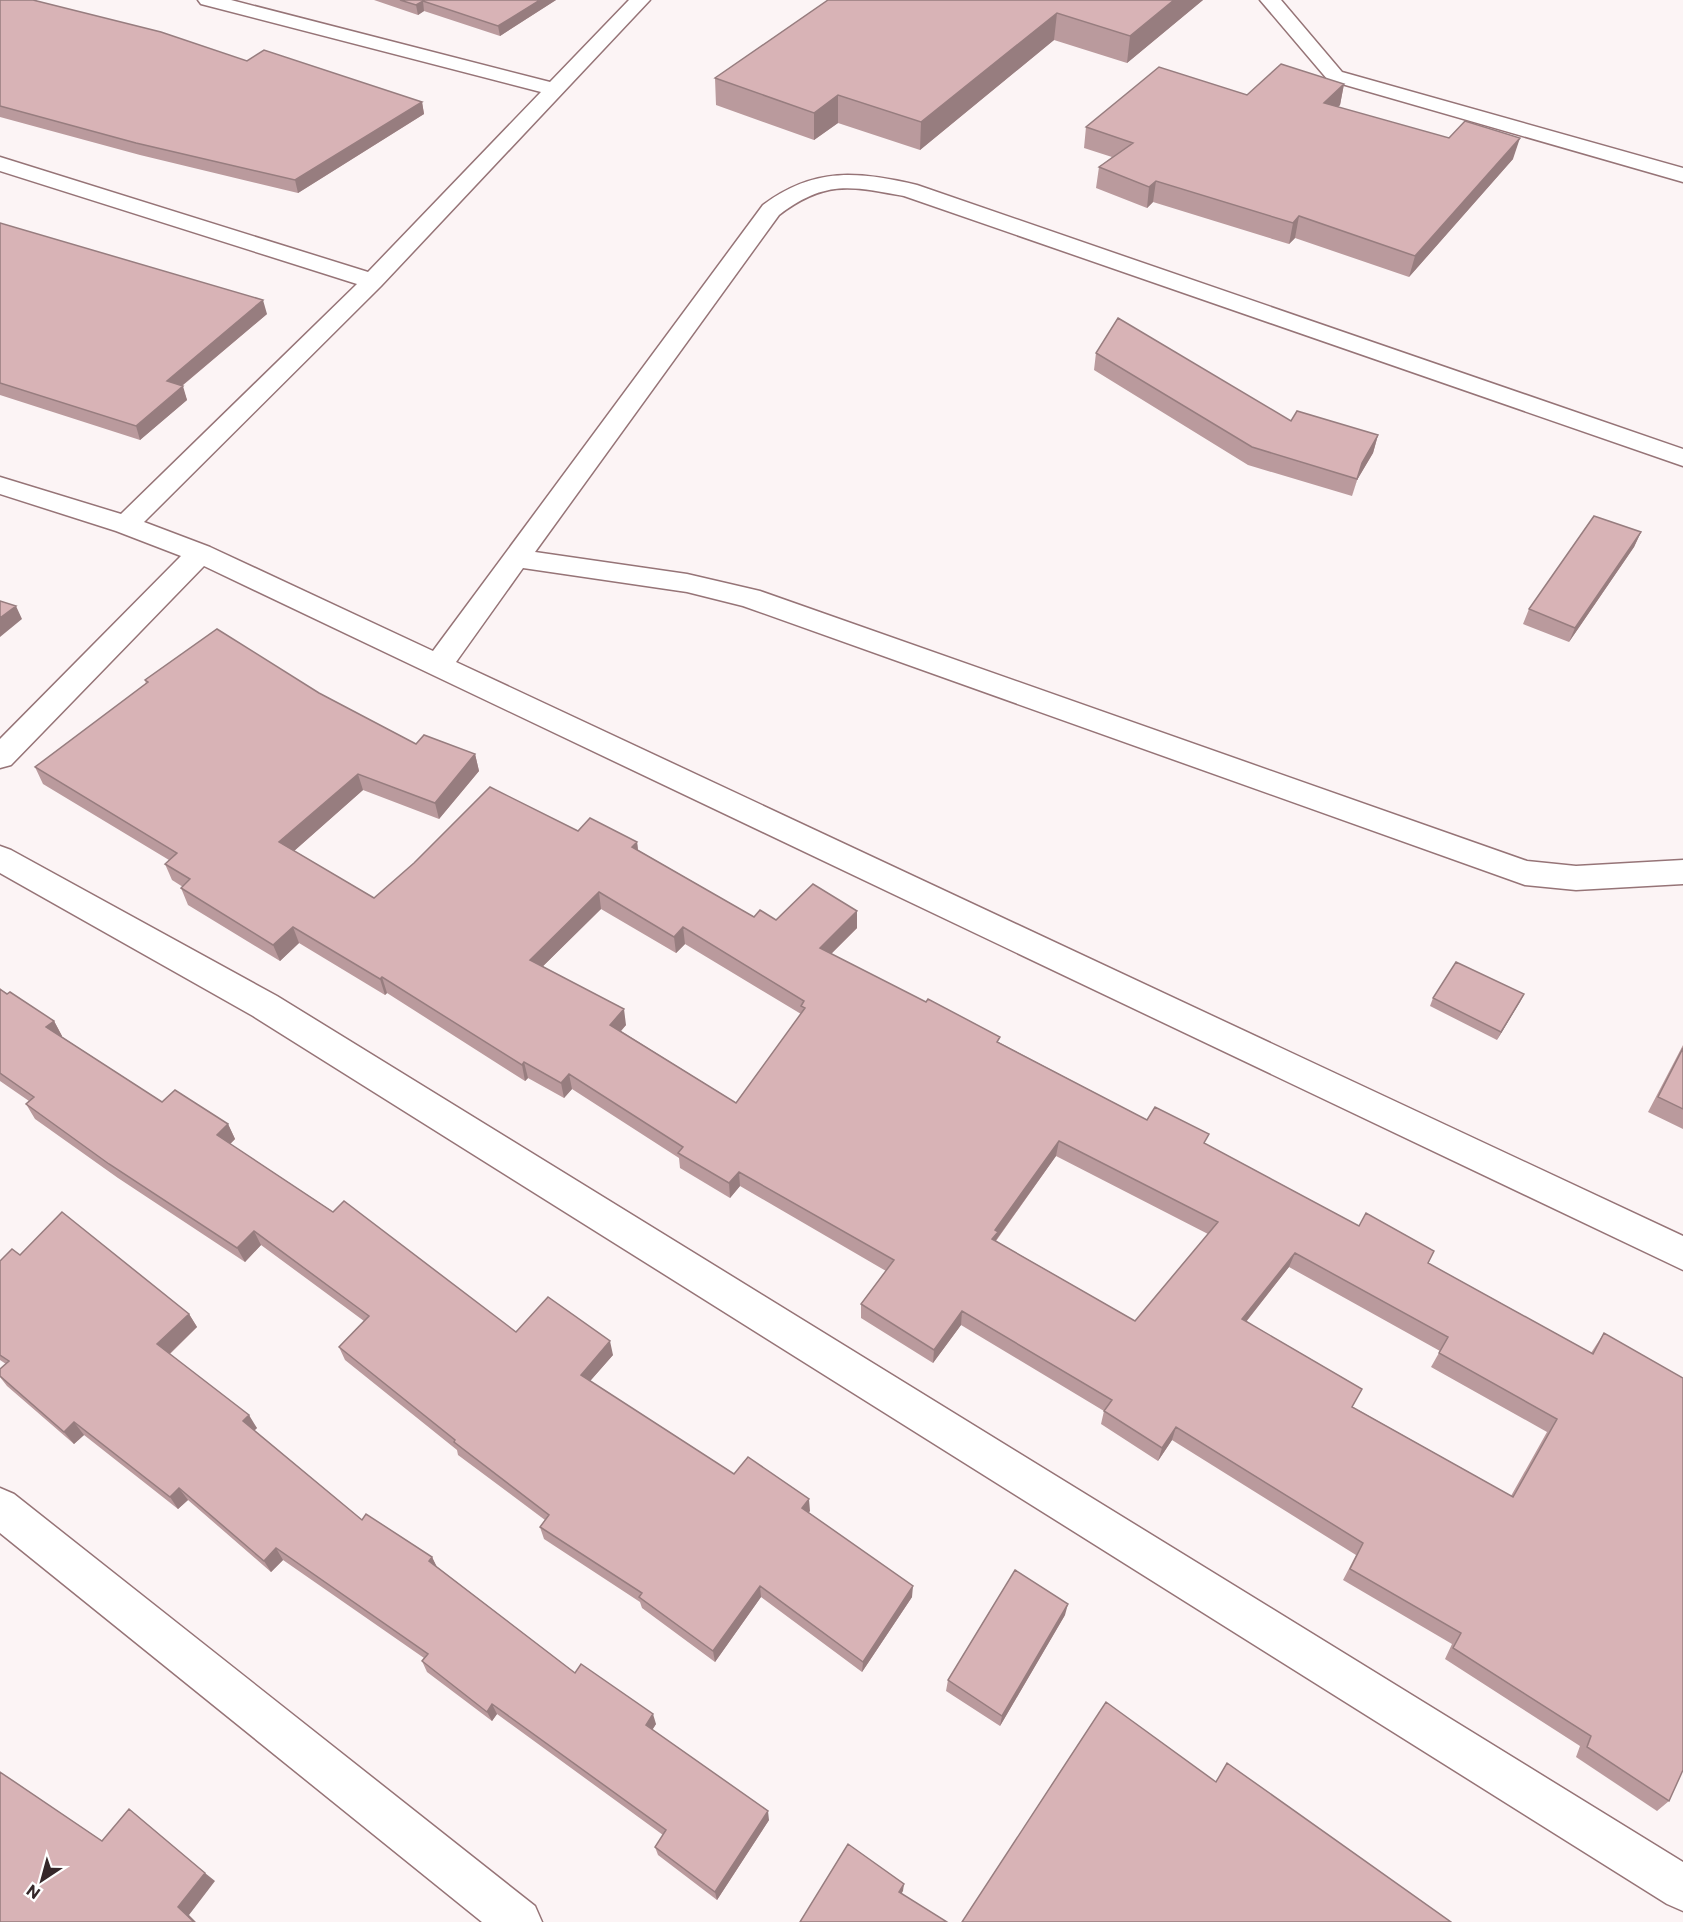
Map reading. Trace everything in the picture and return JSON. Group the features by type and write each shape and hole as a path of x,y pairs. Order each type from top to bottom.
{"street":[{"path":"208,0 553,89"},
{"path":"126,525 373,281 640,0"},
{"path":"1270,0 1335,76 1683,175"},
{"path":"0,164 373,281"},
{"path":"438,665 771,210 794,193 817,185 855,180 909,190 1683,458"},
{"path":"0,485 126,525 200,553 1683,1254"},
{"path":"0,757 200,553"},
{"path":"516,558 687,583 750,598 1525,873 1576,878 1683,872"},
{"path":"0,858 265,1006 1683,1888"},
{"path":"0,1508 519,1922"}],"building":[{"path":"0,0 33,0 161,32 247,61 264,50 422,102 295,180 136,143 0,106"},
{"path":"400,0 540,0 498,26 423,1 416,5"},
{"path":"828,0 1174,0 1130,36 1057,13 921,122 838,95 814,113 715,78"},
{"path":"1281,64 1344,84 1324,103 1449,138 1465,121 1520,138 1415,256 1299,216 1293,223 1156,181 1149,187 1099,167 1133,143 1086,127 1159,67 1247,95"},
{"path":"0,223 263,300 167,381 183,386 136,426 0,383"},
{"path":"1118,318 1291,421 1297,411 1378,435 1362,463 1357,479 1252,447 1096,353"},
{"path":"1594,516 1641,532 1575,628 1529,609"},
{"path":"0,601 16,606 0,618"},
{"path":"217,629 319,693 416,744 424,735 475,754 435,803 358,774 279,842 374,898 414,863 490,787 578,831 590,818 637,842 632,847 754,917 760,910 776,920 813,884 857,911 820,948 926,1002 928,999 1000,1037 997,1042 1147,1120 1155,1107 1209,1134 1204,1143 1359,1226 1366,1213 1434,1251 1428,1263 1593,1354 1604,1333 1683,1378 1683,1770 1669,1801 1587,1747 1591,1736 1453,1648 1461,1633 1350,1569 1363,1543 1176,1427 1162,1448 1104,1411 1112,1400 962,1311 934,1350 861,1304 894,1260 739,1172 729,1183 678,1153 683,1147 569,1074 561,1083 524,1062 522,1065 382,977 380,979 293,927 273,945 181,888 190,879 165,864 177,853 35,767 148,682 145,680","holes":["599,892 674,937 683,927 804,1001 801,1006 805,1008 736,1103 610,1025 624,1009 530,960","1059,1141 1218,1222 1135,1321 992,1239 998,1232 995,1230","1295,1253 1448,1337 1439,1353 1557,1419 1513,1497 1352,1407 1362,1389 1242,1319"]},
{"path":"1456,962 1524,994 1501,1032 1433,998"},
{"path":"0,989 7,994 10,992 54,1021 46,1027 162,1102 175,1090 228,1124 217,1135 333,1212 344,1201 516,1332 548,1297 610,1341 581,1375 734,1474 748,1457 809,1499 802,1508 913,1586 863,1662 760,1586 713,1651 639,1597 642,1593 540,1527 549,1515 454,1442 455,1440 339,1347 369,1316 254,1231 237,1248 109,1164 26,1104 34,1097 0,1073"},
{"path":"1683,1048 1683,1109 1658,1097"},
{"path":"62,1212 189,1314 157,1344 249,1415 243,1421 362,1520 366,1514 432,1557 429,1561 575,1673 581,1664 653,1714 646,1725 768,1811 715,1892 655,1847 666,1830 492,1704 487,1712 422,1661 428,1654 276,1548 264,1561 179,1488 170,1497 74,1422 64,1432 0,1376 0,1369 9,1361 0,1355 0,1261 12,1249 20,1255"},
{"path":"1015,1570 1068,1604 1002,1716 948,1680"},
{"path":"1106,1702 1216,1782 1227,1763 1451,1922 962,1922"},
{"path":"0,1772 102,1841 129,1809 205,1873 178,1907 194,1922 0,1922"},
{"path":"848,1844 904,1884 899,1892 947,1922 800,1922"}]}
